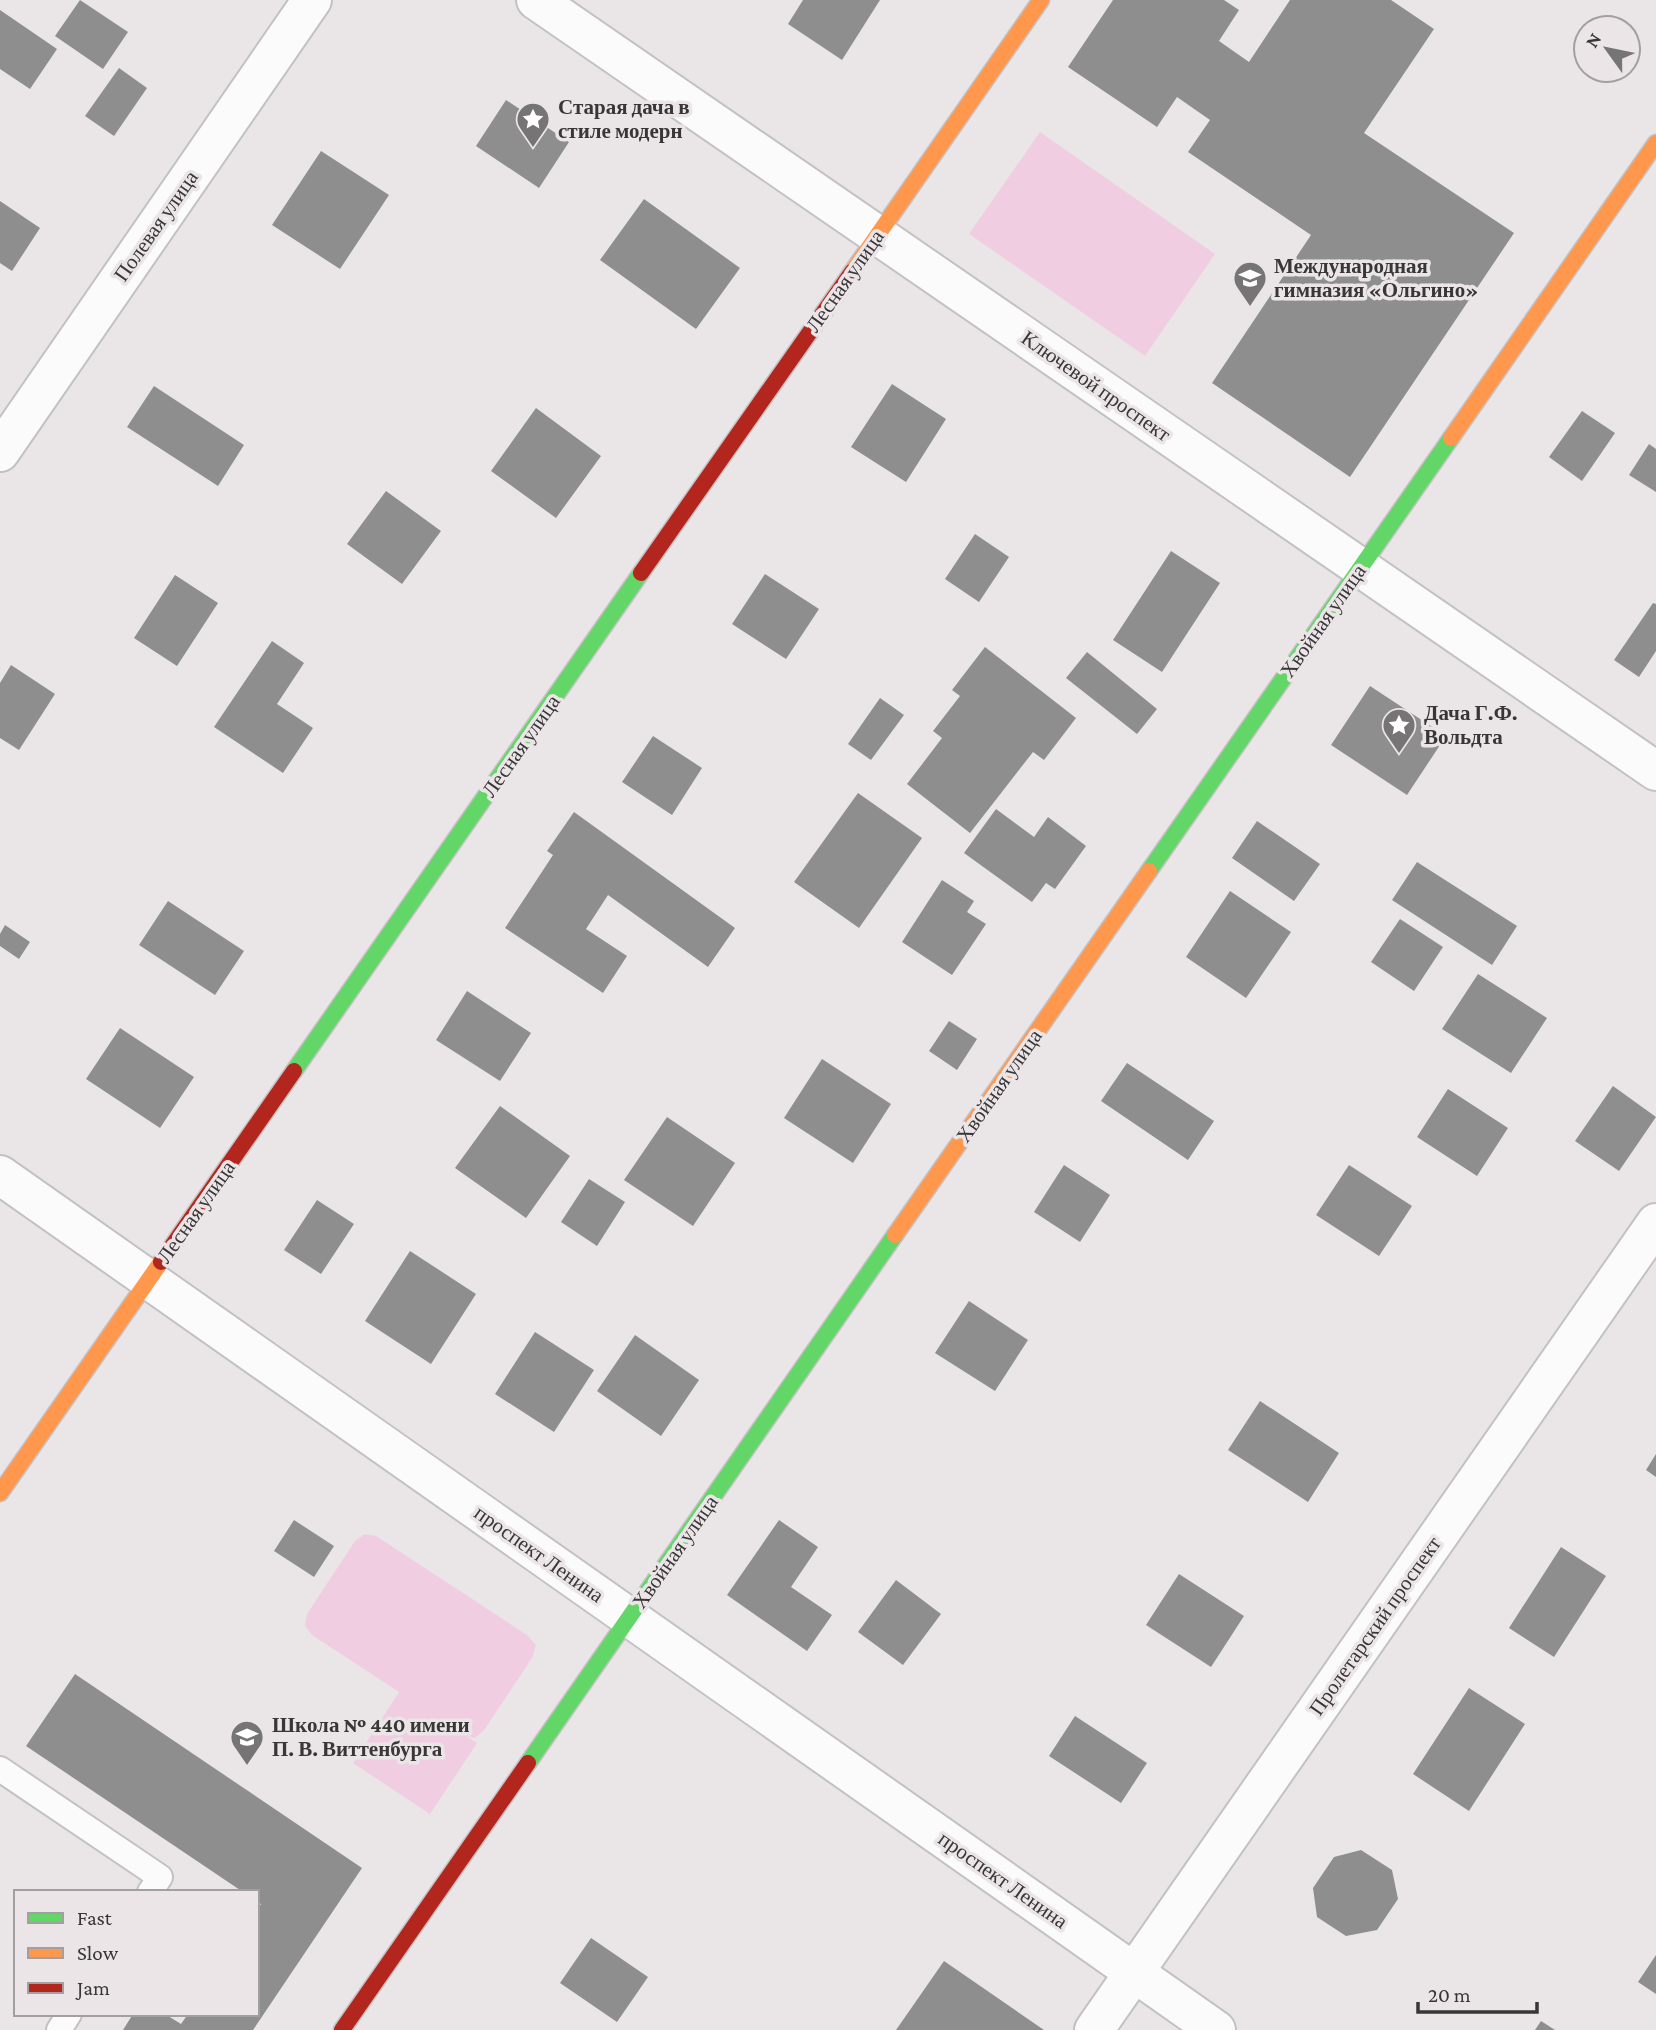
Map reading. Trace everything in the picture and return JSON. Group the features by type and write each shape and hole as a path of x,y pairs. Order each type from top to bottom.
{"street":[{"name":"Полевая улица","path":"0,452 312,0"},
{"name":"Ключевой проспект","path":"536,0 1656,771"},
{"name":"Лесная улица","path":"0,1493 1041,0"},
{"name":"Хвойная улица","path":"342,2030 1656,142"},
{"name":"проспект Ленина","path":"0,1175 1216,2030"},
{"name":"Пролетарский проспект","path":"1094,2030 1656,1223"}],"lane":[{"path":"0,1769 160,1877 151,1890"}],"shaded area":[{"path":"1040,132 1215,254 1145,356 969,234"},
{"path":"365,1534 376,1536 527,1635 536,1645 532,1658 484,1730 475,1738 466,1736 477,1743 430,1814 353,1763 399,1692 312,1635 305,1626 307,1614 355,1541"}],"building":[{"path":"80,0 128,32 103,69 55,36"},
{"path":"803,0 880,0 842,60 788,24"},
{"path":"1113,0 1224,0 1239,10 1219,41 1249,62 1290,0 1391,0 1434,29 1364,133 1514,233 1350,477 1212,383 1311,235 1188,152 1210,120 1177,97 1157,127 1068,67"},
{"path":"0,10 57,49 30,89 0,69"},
{"path":"119,68 147,88 114,136 85,116"},
{"path":"506,100 569,142 539,188 476,146"},
{"path":"321,151 389,195 340,269 272,225"},
{"path":"644,199 740,268 696,329 600,260"},
{"path":"0,201 40,228 12,271 0,263"},
{"path":"892,384 946,419 906,482 851,447"},
{"path":"154,386 244,445 218,486 127,427"},
{"path":"536,408 601,456 556,518 491,471"},
{"path":"1582,411 1615,433 1582,481 1549,457"},
{"path":"1649,444 1656,449 1656,492 1629,475"},
{"path":"386,491 441,531 402,584 347,544"},
{"path":"975,534 1009,557 979,602 945,579"},
{"path":"1171,551 1220,583 1162,672 1113,640"},
{"path":"765,574 819,609 786,659 732,624"},
{"path":"175,575 218,603 177,666 134,638"},
{"path":"1653,603 1656,604 1656,651 1639,677 1614,660"},
{"path":"272,641 304,663 277,704 313,728 283,773 214,727"},
{"path":"985,647 1076,718 1044,760 1033,752 970,833 907,784 942,738 933,731 960,696 952,690"},
{"path":"1087,652 1157,709 1137,734 1066,678"},
{"path":"11,665 55,694 19,750 0,738 0,683"},
{"path":"1370,686 1446,736 1407,795 1331,745"},
{"path":"880,698 904,715 871,760 848,744"},
{"path":"653,736 702,768 672,815 622,782"},
{"path":"858,793 922,838 859,928 794,882"},
{"path":"996,809 1034,837 1048,817 1086,846 1055,889 1046,883 1032,902 964,853"},
{"path":"574,812 735,928 708,967 608,895 586,929 627,956 603,993 505,928 553,855 547,851"},
{"path":"1257,821 1320,864 1294,901 1232,858"},
{"path":"1417,862 1517,926 1492,965 1392,900"},
{"path":"942,880 974,901 967,912 986,924 952,975 902,942"},
{"path":"1230,891 1291,932 1246,998 1186,957"},
{"path":"168,901 244,951 215,995 139,945"},
{"path":"1400,919 1443,947 1414,991 1371,962"},
{"path":"5,925 30,942 19,959 0,946 0,934"},
{"path":"1478,974 1547,1018 1511,1073 1442,1029"},
{"path":"467,991 531,1033 500,1081 436,1040"},
{"path":"949,1021 977,1039 957,1070 929,1051"},
{"path":"120,1028 194,1077 160,1128 86,1079"},
{"path":"822,1059 891,1104 853,1163 784,1118"},
{"path":"1127,1063 1214,1121 1188,1160 1101,1101"},
{"path":"1613,1086 1656,1117 1619,1171 1575,1141"},
{"path":"1448,1089 1508,1128 1477,1176 1417,1137"},
{"path":"500,1106 570,1156 526,1218 455,1168"},
{"path":"667,1117 735,1163 693,1226 624,1180"},
{"path":"1064,1165 1110,1195 1080,1242 1034,1212"},
{"path":"1349,1165 1412,1206 1379,1256 1316,1215"},
{"path":"589,1179 625,1202 597,1246 561,1222"},
{"path":"317,1200 354,1224 321,1274 284,1250"},
{"path":"410,1251 476,1294 431,1364 365,1321"},
{"path":"969,1301 1028,1340 995,1391 935,1353"},
{"path":"535,1332 594,1370 554,1432 495,1394"},
{"path":"635,1335 699,1380 661,1436 597,1391"},
{"path":"1260,1401 1339,1453 1308,1502 1228,1450"},
{"path":"1656,1454 1656,1477 1646,1470"},
{"path":"294,1520 334,1546 314,1577 274,1551"},
{"path":"779,1520 818,1547 791,1587 832,1615 807,1651 727,1595"},
{"path":"1561,1547 1606,1576 1554,1657 1509,1628"},
{"path":"1179,1574 1244,1616 1211,1667 1146,1625"},
{"path":"896,1580 941,1614 903,1665 858,1632"},
{"path":"75,1674 362,1868 253,2030 123,2030 132,2016 168,2016 181,2024 187,2016 259,2016 259,1890 240,1890 26,1746"},
{"path":"1469,1688 1525,1724 1469,1811 1413,1774"},
{"path":"1075,1716 1147,1763 1121,1803 1049,1756"},
{"path":"1361,1850 1392,1870 1398,1899 1377,1930 1346,1936 1317,1917 1313,1888 1334,1857"},
{"path":"591,1938 648,1977 617,2022 560,1983"},
{"path":"1656,1955 1656,1994 1638,1982"},
{"path":"944,1961 1044,2030 896,2030"},
{"path":"1541,2021 1555,2030 1535,2030"}],"traffic: fast":[{"path":"1149,871 1451,438"},
{"path":"294,1071 641,573"},
{"path":"528,1763 895,1235"}],"traffic: slow":[{"path":"852,272 1041,0"},
{"path":"1451,438 1656,143"},
{"path":"895,1235 1149,871"},
{"path":"0,1493 161,1262"}],"traffic: jam":[{"path":"641,573 852,272"},
{"path":"161,1262 294,1071"},
{"path":"342,2030 528,1763"}],"place":[{"name":"Старая дача в стиле модерн","path":"533,149"},
{"name":"Международная гимназия «Ольгино»","path":"1250,308"},
{"name":"Дача Г.Ф. Вольдта","path":"1399,755"},
{"name":"Школа № 440 имени П. В. Виттенбурга","path":"247,1767"}]}
